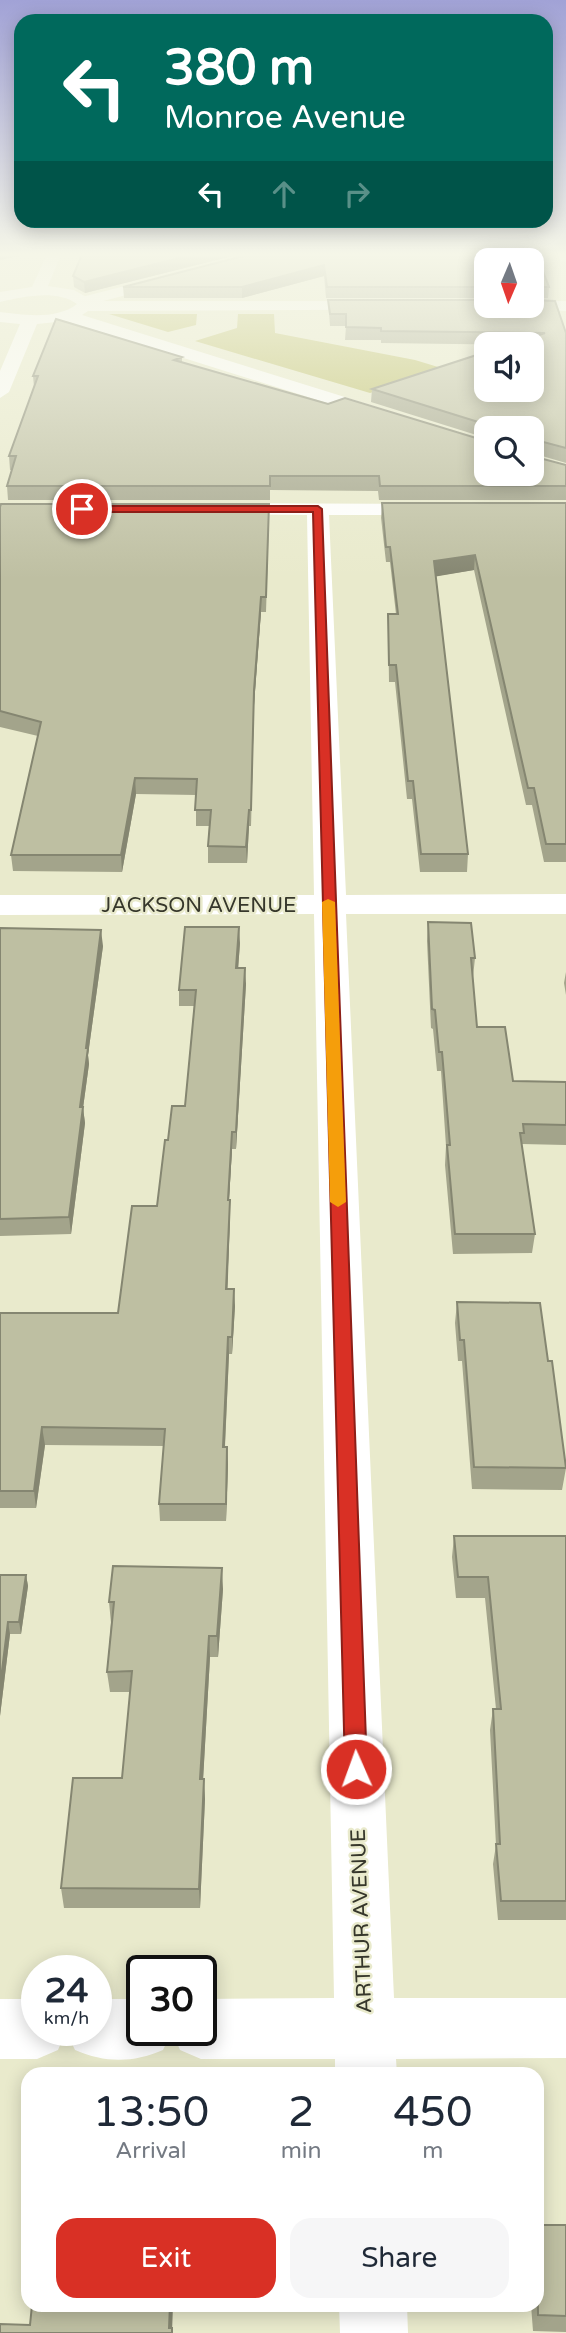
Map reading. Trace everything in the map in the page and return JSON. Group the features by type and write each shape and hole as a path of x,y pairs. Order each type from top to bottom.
{"street":[{"path":"0,392 5,361"},
{"path":"211,361 474,443"},
{"path":"191,509 448,509"},
{"name":"ARTHUR AVENUE","path":"318,509 365,2051"},
{"name":"JACKSON AVENUE","path":"0,905 566,904"},
{"path":"217,2031 365,2051 566,2028"},
{"path":"0,2029 21,2029"},
{"path":"373,2312 374,2333"}],"shaded area":[{"path":"262,361 418,361 448,370 370,393"}],"building":[{"path":"39,361 177,361 328,404 345,398 474,437 474,486 380,486 379,476 270,476 270,486 7,486 16,456 9,456 38,376 33,376"},
{"path":"459,361 474,361 474,402 544,402 544,361 566,361 566,448 544,442 544,416 474,416 474,421 372,389"},
{"path":"544,459 566,465 566,486 544,486"},
{"path":"382,503 566,503 566,844 546,844 534,788 528,788 475,555 434,561 468,854 421,854 413,781 408,781 396,665 389,665 388,614 398,614 390,547 386,547"},
{"path":"1,504 269,504 266,597 261,597 254,690 251,810 246,847 208,846 211,810 195,810 197,779 135,778 121,855 11,855 41,722 0,711"},
{"path":"428,922 471,923 477,1027 505,1027 513,1081 566,1082 566,1125 523,1124 524,1133 520,1133 535,1234 455,1234 442,1052 439,1052 435,1010 432,1009"},
{"path":"185,927 239,927 236,968 245,968 236,1132 232,1132 228,1200 226,1289 234,1289 232,1337 228,1337 223,1447 227,1447 226,1504 159,1504 165,1429 42,1427 34,1491 0,1491 0,1313 118,1313 132,1206 157,1206 172,1106 185,1106 196,990 179,990"},
{"path":"0,928 101,930 69,1217 0,1219"},
{"path":"457,1302 540,1303 548,1361 552,1361 566,1468 474,1467 464,1340 460,1340"},
{"path":"454,1536 566,1536 566,1901 501,1901 496,1844 500,1844 493,1709 501,1709 488,1577 458,1577"},
{"path":"113,1566 222,1568 217,1636 209,1636 200,1779 204,1779 199,1889 61,1888 73,1778 122,1778 132,1671 107,1672 114,1602 109,1602"},
{"path":"0,1575 26,1575 19,1622 8,1622 0,1687"},
{"path":"544,2225 566,2225 566,2316 538,2315 538,2312 544,2312"},
{"path":"31,2312 170,2312 169,2328 172,2328 172,2333 0,2333 0,2324 30,2325"}],"slow traffic":[{"path":"328,902 338,1202"}],"route":[{"path":"82,509 318,509 356,1769"}]}
